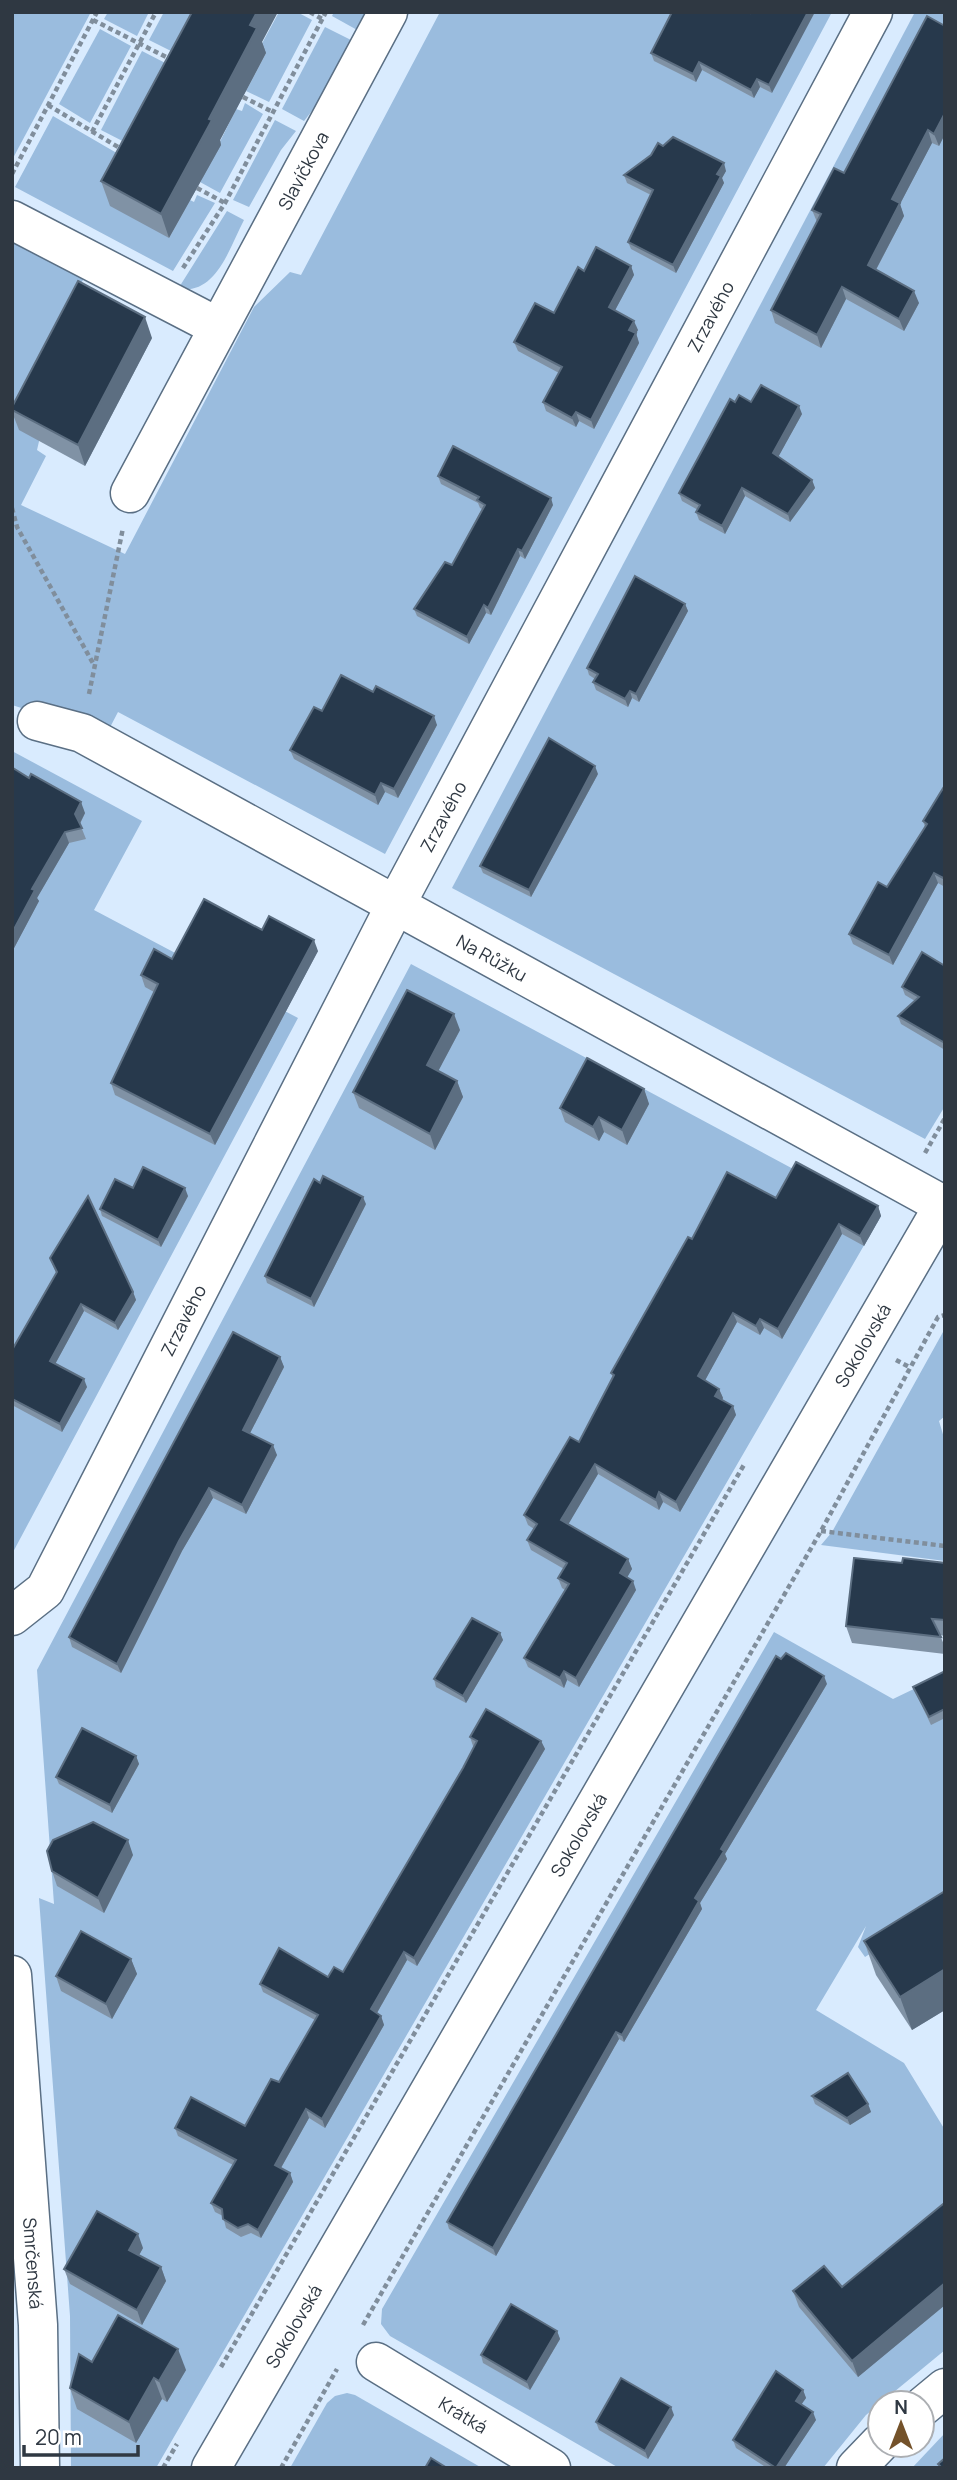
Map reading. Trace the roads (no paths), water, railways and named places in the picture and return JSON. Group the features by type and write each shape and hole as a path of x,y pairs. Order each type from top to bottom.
{"street":[{"name":"Slavíčkova","path":"130,494 388,12"},
{"name":"Zrzavého","path":"12,1616 45,1590 395,906 873,12"},
{"path":"12,220 218,327"},
{"name":"Na Růžku","path":"37,721 82,733 945,1204"},
{"name":"Sokolovská","path":"211,2468 945,1204"},
{"name":"Smrčenská","path":"12,1975 38,2325 40,2468"},
{"name":"Krátká","path":"358,2353 551,2468"}]}
